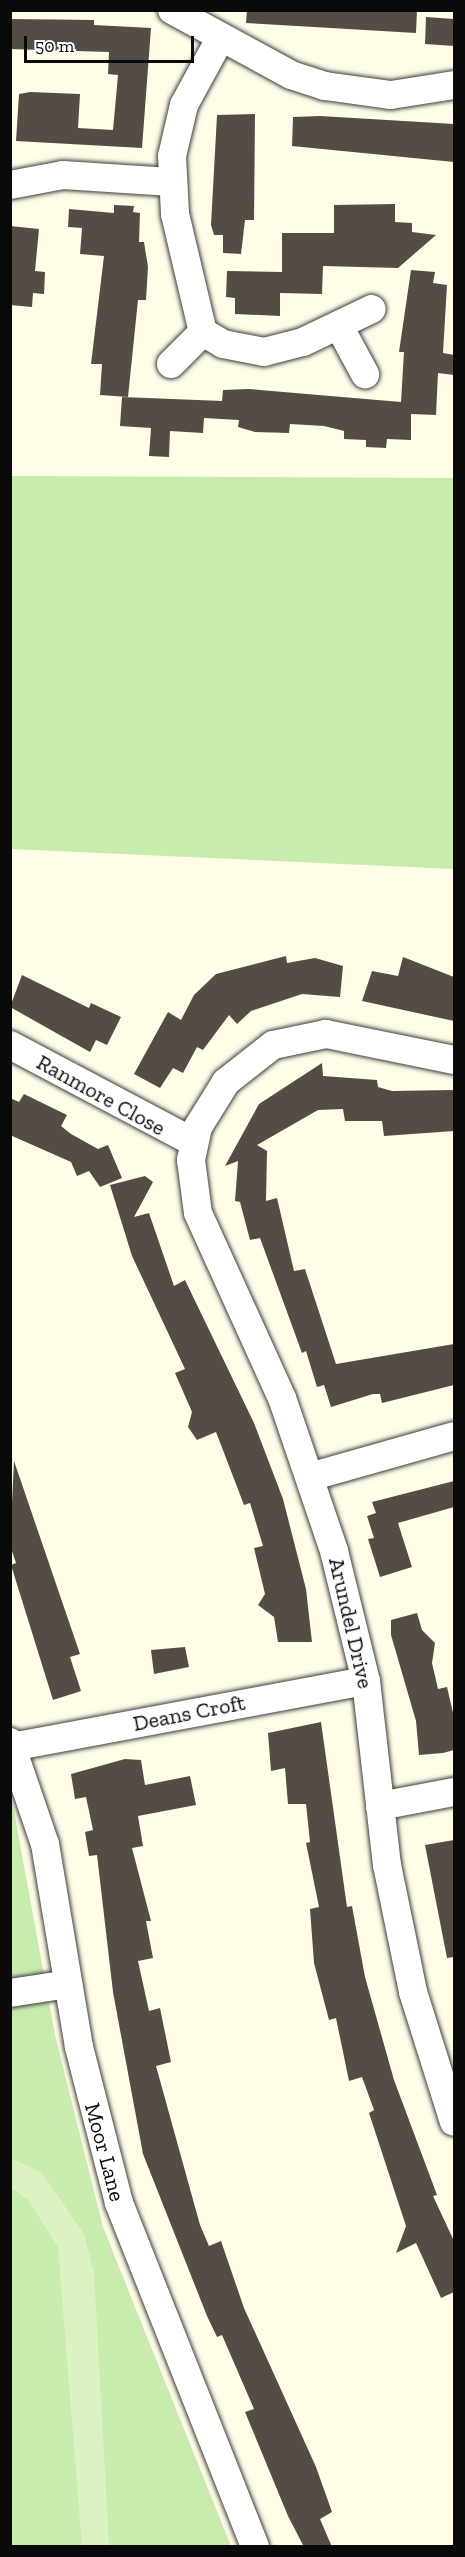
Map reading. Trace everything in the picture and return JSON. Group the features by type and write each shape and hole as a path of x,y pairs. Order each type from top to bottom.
{"street":[{"path":"172,10 221,37 325,86 391,95 454,85"},
{"path":"221,37 184,105 171,183 203,332 223,344 264,352 339,326 372,309"},
{"path":"10,185 63,175 171,183"},
{"path":"339,326 365,374"},
{"path":"171,364 203,332"},
{"path":"193,1142 226,1082 273,1045 326,1034 454,1060"},
{"name":"Ranmore Close","path":"10,1044 193,1142"},
{"name":"Arundel Drive","path":"193,1142 191,1177 198,1213 313,1476 366,1681 380,1806 413,1992 454,2122"},
{"path":"313,1476 454,1436"},
{"name":"Deans Croft","path":"11,1744 366,1681"},
{"name":"Moor Lane","path":"11,1744 45,1844 88,2090 132,2246 255,2547"},
{"path":"380,1806 454,1792"},
{"path":"10,1993 68,1984"}],"green space":[{"path":"11,476 454,478 454,869 11,849"},
{"path":"10,1789 55,2035 103,2227 231,2546 11,2546"},
{"path":"11,2158 42,2173 84,2234 94,2273 109,2546 82,2546 58,2247 28,2200 11,2188"}],"building":[{"path":"247,10 417,10 416,33 246,23"},
{"path":"426,17 454,19 454,46 425,44"},
{"path":"10,19 94,20 94,25 151,28 142,148 16,141 19,94 30,92 80,94 78,128 113,130 118,75 108,74 109,52 10,49"},
{"path":"255,114 254,220 245,220 241,254 223,253 223,235 214,235 211,225 217,115"},
{"path":"320,116 454,124 454,162 292,146 293,117"},
{"path":"395,204 395,222 412,223 412,232 436,235 398,268 323,266 322,294 280,293 280,316 235,314 235,298 226,297 227,271 282,272 282,233 334,233 334,205"},
{"path":"114,205 134,206 133,212 140,213 139,242 144,242 148,267 146,300 138,300 128,397 100,395 102,364 91,364 104,256 80,254 82,228 68,227 69,209 114,213"},
{"path":"10,226 39,229 35,271 45,272 44,294 33,293 32,307 10,305"},
{"path":"411,270 435,272 433,283 447,285 443,353 454,355 454,375 438,373 436,415 411,414 411,440 387,439 386,448 366,447 366,440 344,439 344,431 324,426 290,424 289,433 255,432 238,427 239,420 204,418 203,433 170,431 169,457 149,456 151,428 120,426 122,397 222,401 223,390 249,389 401,402 404,352 399,352"},
{"path":"286,956 287,963 315,958 343,966 340,997 302,994 251,1011 237,1024 229,1015 203,1050 197,1047 183,1073 173,1068 160,1088 134,1074 168,1012 181,1020 194,995 216,974"},
{"path":"403,957 454,977 454,1021 362,1001 372,971 398,976"},
{"path":"22,975 89,1008 91,1003 121,1017 107,1045 96,1040 90,1052 10,1007"},
{"path":"322,1063 323,1076 377,1080 378,1087 392,1091 453,1090 454,1131 384,1136 382,1121 345,1121 343,1109 318,1110 257,1145 267,1151 266,1201 277,1198 294,1271 305,1269 336,1364 454,1344 454,1385 382,1403 380,1394 373,1394 331,1407 324,1385 317,1387 306,1351 302,1353 260,1238 250,1240 240,1202 235,1201 238,1161 225,1166 259,1104"},
{"path":"24,1094 67,1115 61,1126 71,1134 98,1149 108,1145 122,1178 100,1187 89,1171 77,1176 71,1162 10,1135 10,1098 19,1102"},
{"path":"145,1176 153,1182 134,1217 149,1213 174,1286 185,1280 254,1423 283,1499 306,1589 312,1642 278,1642 274,1617 258,1605 265,1594 254,1548 263,1546 250,1503 244,1505 216,1432 197,1440 188,1427 192,1412 175,1373 185,1369 132,1256 110,1185"},
{"path":"14,1461 80,1654 70,1657 81,1691 53,1700 11,1565 16,1563 10,1545"},
{"path":"454,1481 454,1507 398,1523 412,1567 380,1577 368,1539 374,1538 367,1516 376,1513 372,1502"},
{"path":"417,1613 422,1630 435,1643 432,1663 438,1689 447,1687 454,1717 454,1750 443,1753 419,1755 416,1721 391,1635 391,1620"},
{"path":"185,1647 189,1667 154,1674 151,1650"},
{"path":"321,1722 347,1907 352,1906 365,1977 394,2080 437,2195 433,2196 454,2241 454,2292 441,2298 416,2243 396,2253 406,2226 369,2113 374,2110 362,2077 349,2081 336,2018 329,2020 314,1963 310,1909 319,1907 306,1843 310,1842 306,1804 288,1804 285,1768 271,1771 268,1733"},
{"path":"125,1759 141,1760 145,1785 190,1776 196,1805 138,1816 143,1846 132,1848 151,1921 146,1921 153,1958 138,1961 149,2011 160,2008 171,2062 156,2066 200,2225 209,2246 221,2241 244,2308 316,2467 332,2512 320,2519 332,2547 304,2547 288,2516 245,2412 254,2409 222,2335 217,2337 207,2316 143,2154 113,1992 97,1855 89,1856 85,1832 93,1830 86,1797 75,1799 71,1774"},
{"path":"454,1840 454,1957 447,1958 425,1845"}]}
